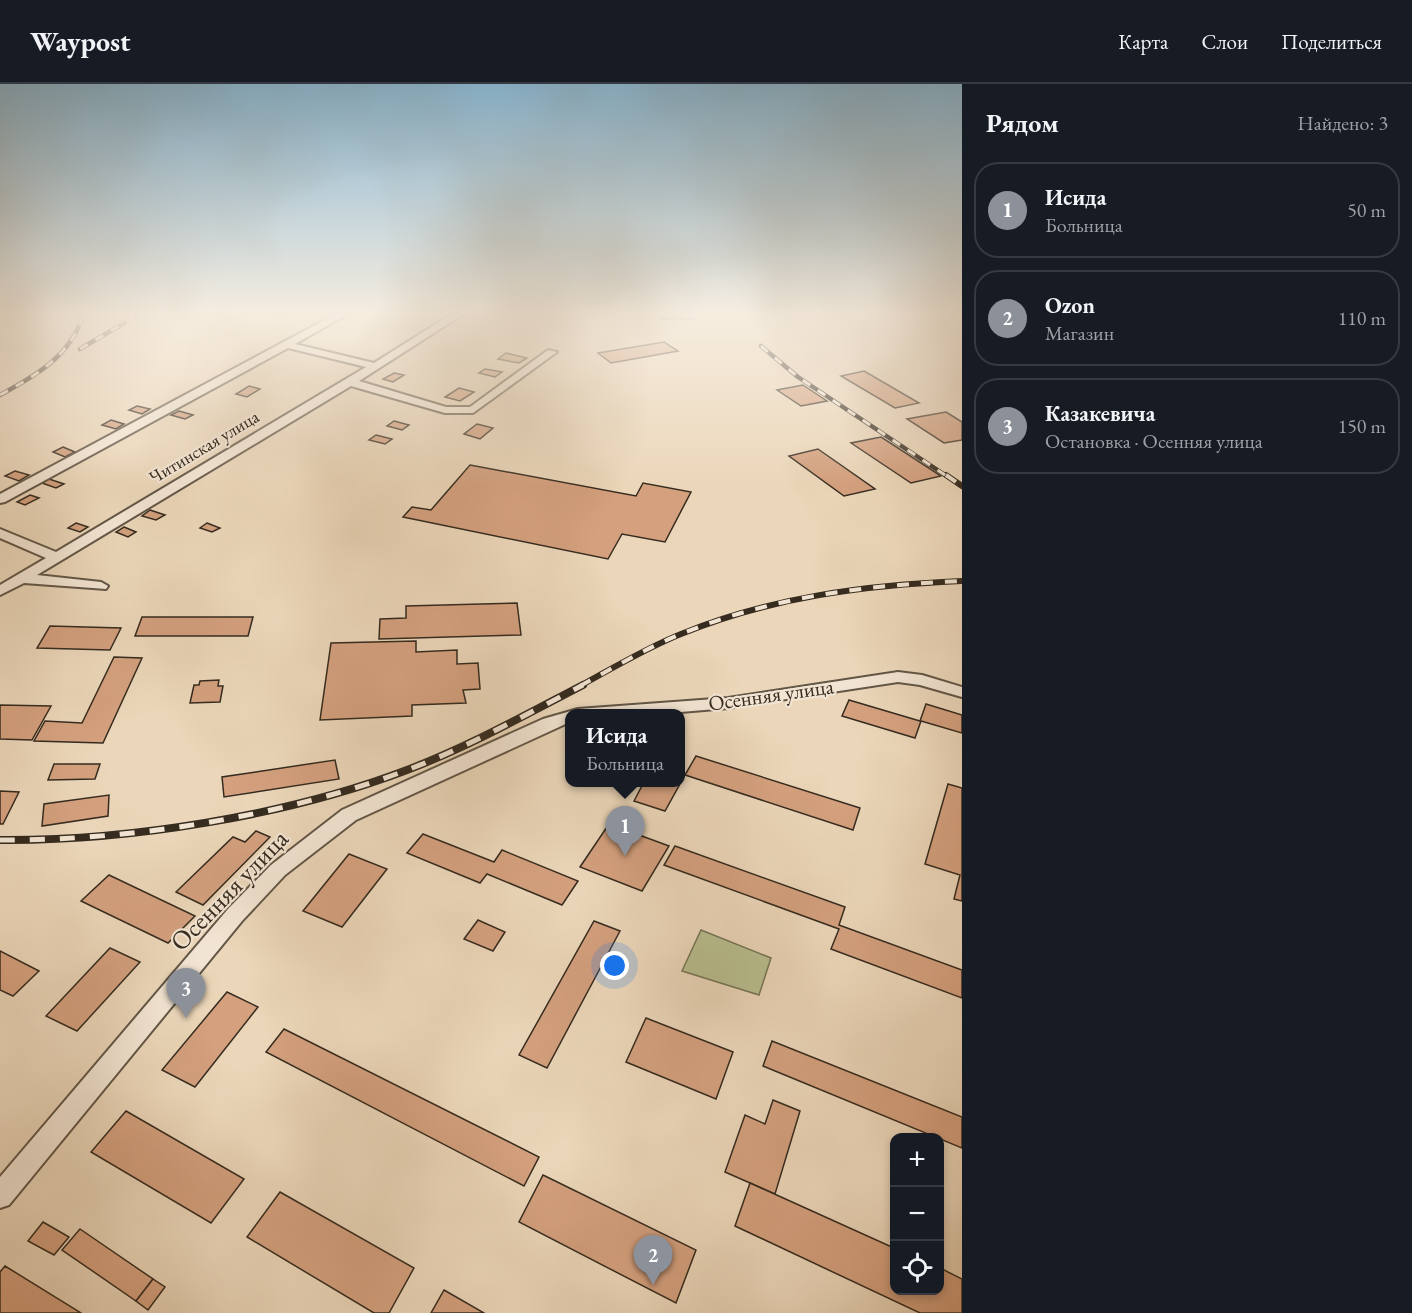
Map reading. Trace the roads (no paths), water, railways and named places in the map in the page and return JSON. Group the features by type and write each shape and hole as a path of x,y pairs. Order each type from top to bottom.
{"street":[{"path":"0,499 232,372"},
{"name":"Читинская улица","path":"0,591 365,372"},
{"path":"350,382 445,410 473,410 524,372"},
{"path":"0,533 56,557"},
{"path":"22,578 101,586"},
{"name":"Осенняя улица","path":"646,709 728,703 898,677 922,680 962,692"},
{"name":"Осенняя улица","path":"0,1196 235,915 278,870 324,833 366,806 565,718"}],"railway":[{"path":"0,395 37,372"},
{"path":"792,372 948,477"},
{"path":"946,475 962,486"},
{"path":"580,686 668,640 715,621 749,611 819,595 890,586 962,581"},
{"path":"0,840 101,836 154,830 259,813 310,800 360,786 430,761 583,685"}],"place":[{"name":"Исида","path":"625,856"},
{"name":"Казакевича","path":"186,1018"},
{"name":"Ozon","path":"653,1285"}]}
